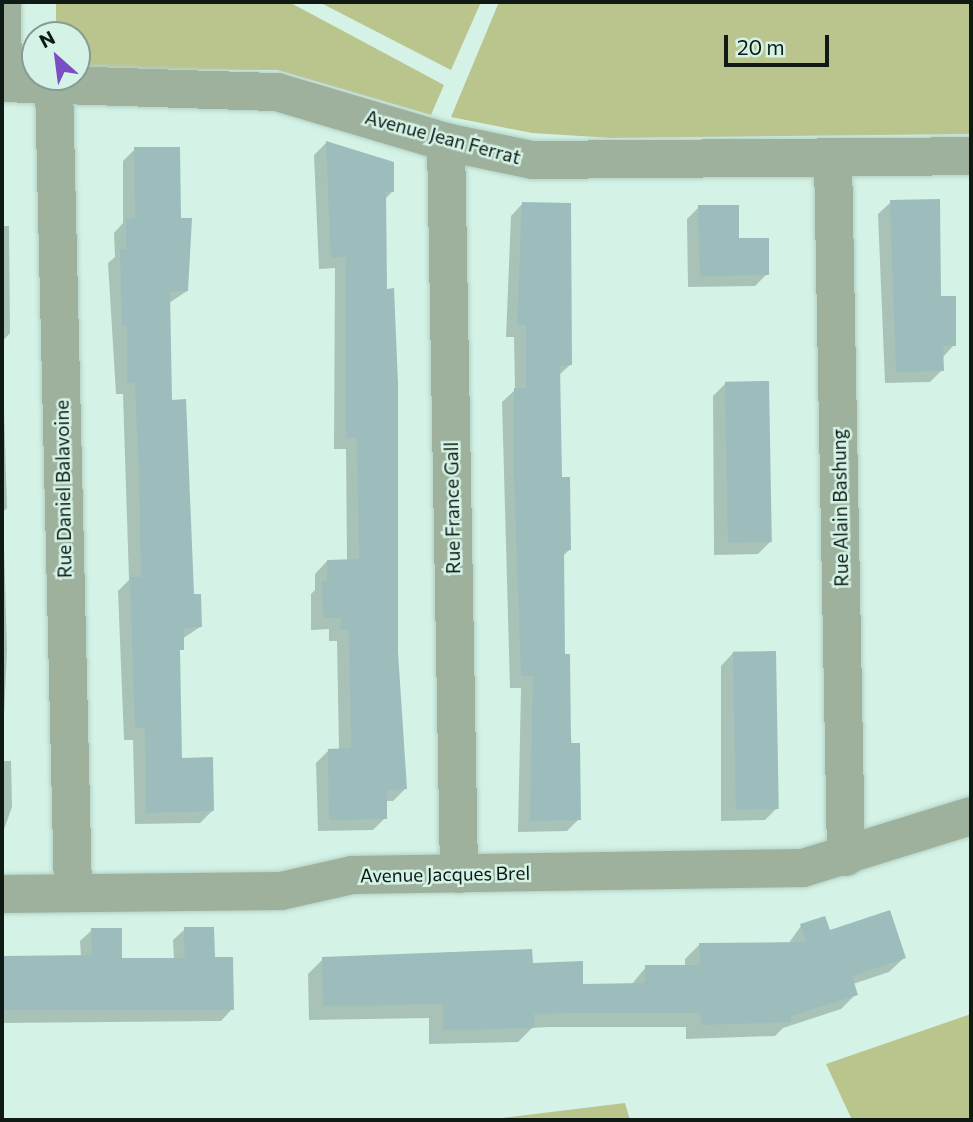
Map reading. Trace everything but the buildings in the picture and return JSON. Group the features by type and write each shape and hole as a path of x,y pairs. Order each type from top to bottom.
{"street":[{"path":"2,2 3,83"},
{"name":"Avenue Jean Ferrat","path":"3,83 21,84"},
{"name":"Avenue Jean Ferrat","path":"91,87 277,92 446,142 551,162 971,156"},
{"name":"Rue Daniel Balavoine","path":"54,91 73,892"},
{"name":"Rue France Gall","path":"446,142 459,874"},
{"name":"Rue Alain Bashung","path":"833,159 846,857"},
{"name":"Avenue Jacques Brel","path":"2,894 281,891 352,875 803,868 846,857 971,816"}],"green space":[{"path":"56,2 289,2 444,85 431,115 277,70 91,69 91,21 56,21"},
{"path":"319,2 481,2 451,70"},
{"path":"499,2 971,2 971,134 612,138 532,133 451,117"},
{"path":"971,1014 971,1120 852,1120 826,1064"},
{"path":"625,1103 630,1120 485,1120"}]}
